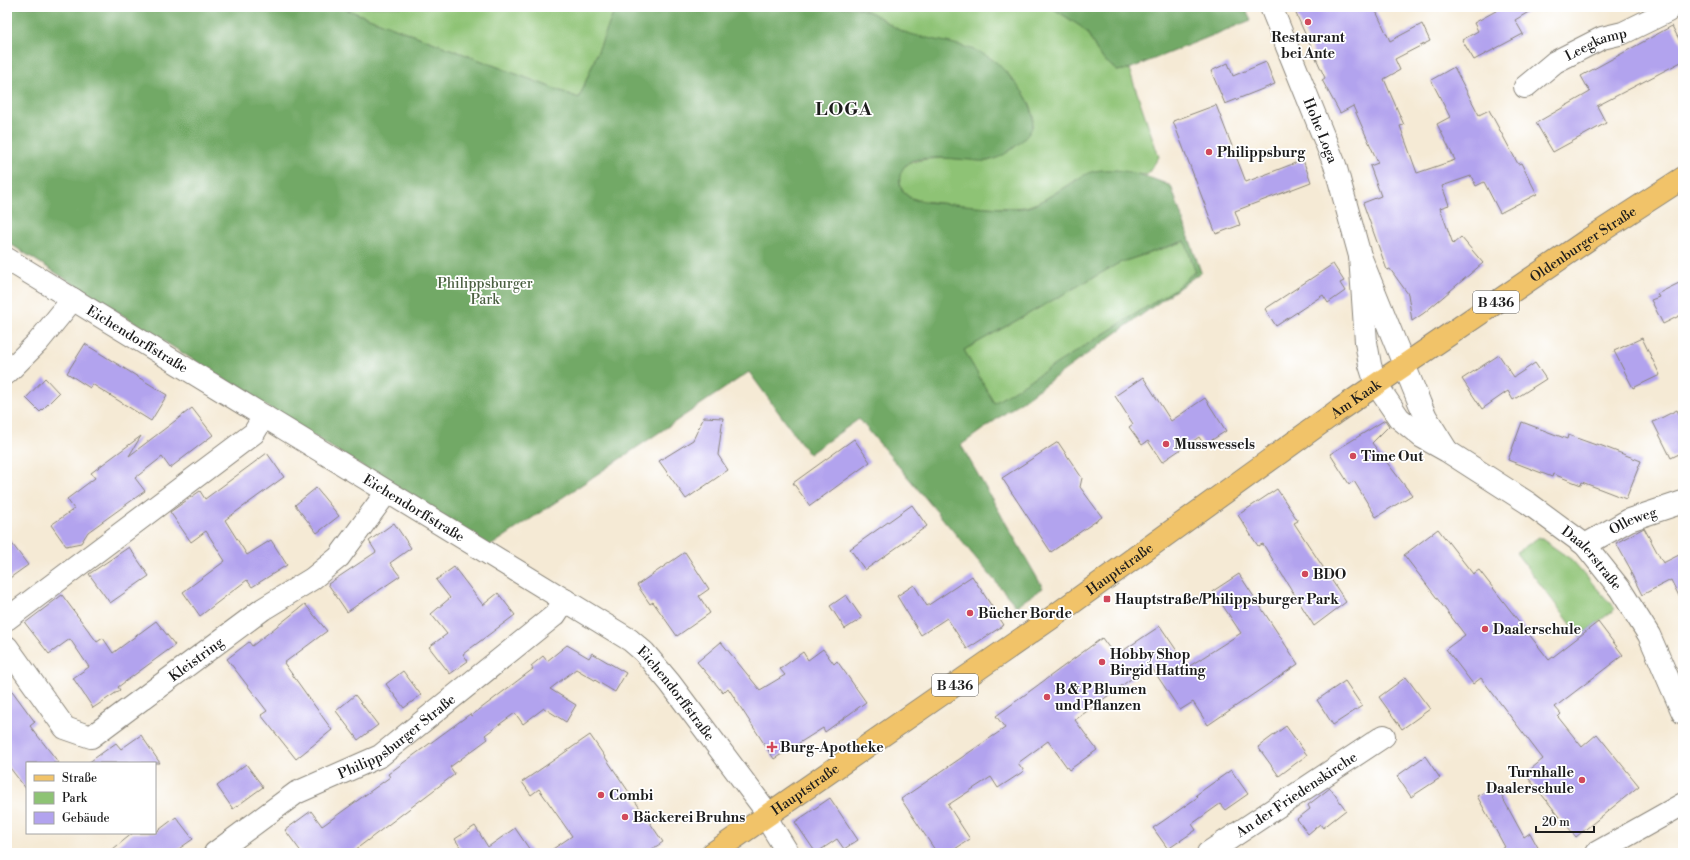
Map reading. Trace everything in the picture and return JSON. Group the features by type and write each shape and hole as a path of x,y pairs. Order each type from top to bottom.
{"main road":[{"name":"Oldenburger Straße","path":"1405,365 1582,244 1683,178"},
{"name":"Am Kaak","path":"1307,433 1405,365"},
{"name":"Hauptstraße","path":"713,853 1050,620 1307,433"}],"street":[{"name":"Hohe Loga","path":"1271,7 1335,165 1360,256 1405,365"},
{"name":"Leegkamp","path":"1525,88 1556,62 1602,38 1623,33 1668,11 1671,7"},
{"name":"Hohe Loga","path":"1360,256 1366,342 1370,365 1376,384"},
{"name":"Eichendorffstraße","path":"7,259 630,640 644,652 670,683 769,815 770,824 788,853"},
{"path":"7,373 38,342 73,299"},
{"name":"Daalerstraße","path":"1405,365 1426,417 1446,451"},
{"name":"Daalerstraße","path":"1376,384 1399,418 1422,437 1528,503 1586,545 1620,588 1650,635 1683,713"},
{"path":"7,619 254,433 264,416"},
{"name":"Kleistring","path":"7,647 65,728 91,737 263,609 312,579 339,557 387,492"},
{"name":"Olleweg","path":"1586,545 1629,520 1683,502"},
{"name":"Philippsburger Straße","path":"215,853 296,792 380,756 555,615 565,600"},
{"name":"An der Friedenskirche","path":"1208,853 1384,736"},
{"path":"1596,853 1683,804"}],"green space":[{"name":"Philippsburger Park","path":"7,7 340,7 579,98 616,7 855,7 874,14 904,32 952,43 987,56 997,63 1018,86 1025,95 1032,110 1033,121 1030,132 1017,145 998,158 983,161 929,158 909,162 902,171 900,182 904,193 909,197 930,202 1002,208 1021,208 1028,207 1042,201 1091,172 1111,170 1142,175 1171,186 1201,272 961,445 1043,588 1016,606 859,419 809,454 749,372 489,547 7,242","holes":["1185,241 1195,271 1175,289 994,403 964,350 1119,263"]},
{"path":"340,7 616,7 579,98"},
{"path":"855,7 1051,7 1080,26 1088,34 1100,56 1117,71 1129,69 1159,157 1147,175 1096,171 1082,176 1045,199 1029,206 1007,208 971,206 921,200 909,197 901,186 899,180 899,175 905,166 926,159 940,158 988,161 1003,155 1017,145 1028,132 1032,125 1033,117 1031,107 1026,97 1006,72 985,55 961,46 911,35 897,29 872,13"},
{"path":"1051,7 1245,7 1251,20 1129,69 1117,71 1100,56 1088,34 1080,26"},
{"path":"1186,241 1196,271 1175,289 994,404 964,350 1119,263"},
{"path":"1539,537 1572,560 1615,609 1580,636 1516,553"}],"building":[{"path":"1293,7 1374,7 1390,41 1422,24 1430,41 1395,59 1400,70 1384,79 1404,125 1400,126 1417,173 1455,160 1437,124 1450,117 1431,80 1454,67 1479,115 1489,110 1518,164 1521,163 1537,194 1500,213 1484,182 1476,186 1471,176 1442,186 1449,205 1440,208 1453,244 1461,237 1483,263 1424,313 1412,321 1408,294 1390,269 1387,270 1363,203 1381,196 1370,166 1378,163 1353,106 1340,113 1322,80 1325,78"},
{"path":"1503,7 1537,7 1515,20 1523,34 1474,60 1462,40 1478,31 1474,23"},
{"path":"1672,26 1683,47 1683,61 1597,106 1606,123 1553,152 1536,123 1590,92 1581,76"},
{"path":"1266,62 1275,84 1225,104 1211,71 1228,63 1233,76"},
{"name":"Philippsburg","path":"1216,105 1246,182 1303,160 1311,182 1235,211 1240,225 1216,234 1173,121"},
{"path":"1333,264 1344,281 1340,283 1345,291 1328,303 1323,295 1276,326 1265,309"},
{"path":"1683,281 1683,314 1663,324 1651,300 1659,297 1657,294"},
{"path":"1642,338 1660,375 1633,388 1614,351"},
{"path":"85,344 167,395 151,421 92,384 90,388 67,373"},
{"path":"1499,355 1514,377 1535,363 1546,379 1513,400 1508,391 1482,409 1462,379"},
{"path":"1143,377 1171,421 1205,398 1226,431 1204,445 1199,437 1162,462 1148,441 1142,445 1129,427 1133,424 1115,396"},
{"path":"45,378 59,393 40,412 26,398"},
{"path":"192,408 213,435 170,468 162,457 135,478 145,491 88,532 81,543 66,546 51,525 74,509 67,499 95,478 91,473 141,436 129,456"},
{"path":"1677,410 1683,422 1683,452 1671,458 1653,422"},
{"path":"704,417 723,418 718,455 728,470 686,499 659,461 693,440"},
{"path":"1385,420 1389,426 1372,443 1412,495 1376,517 1354,481 1349,484 1330,454"},
{"path":"1522,422 1567,439 1568,435 1596,445 1597,444 1641,461 1626,499 1582,482 1581,485 1553,474 1552,477 1508,460"},
{"path":"854,439 870,462 810,506 793,483"},
{"path":"1058,442 1082,478 1080,487 1102,517 1051,552 1002,478"},
{"path":"267,453 284,477 225,520 247,555 271,540 287,565 252,587 247,580 200,616 183,592 225,561 206,531 191,542 170,512 200,491 205,499"},
{"path":"316,488 339,516 317,533 295,505"},
{"name":"BDO","path":"1277,489 1298,521 1294,523 1346,602 1314,626 1263,544 1258,546 1238,515"},
{"path":"912,505 927,526 865,570 850,549"},
{"path":"394,523 411,548 390,563 400,576 347,612 328,584 376,552 369,541"},
{"path":"1644,528 1663,563 1683,553 1683,604 1671,580 1642,595 1631,573 1632,572 1616,543"},
{"name":"Daalerschule","path":"1438,529 1473,574 1479,570 1549,660 1598,622 1623,655 1555,707 1561,714 1558,717 1582,747 1597,734 1639,786 1576,837 1525,774 1543,759 1481,678 1473,684 1446,649 1465,635 1404,555"},
{"path":"7,537 28,565 7,580"},
{"path":"129,547 149,576 110,603 89,574"},
{"path":"685,552 709,589 699,596 710,613 677,636 653,602 650,604 637,585"},
{"path":"454,567 483,605 498,593 515,615 463,654 468,661 450,674 429,647 447,634 431,614 450,598 436,580"},
{"path":"1239,574 1298,664 1208,725 1193,702 1180,710 1150,665 1075,720 1097,750 1069,770 1048,741 1018,763 1024,771 998,788 991,777 948,805 970,839 949,853 937,853 901,799 1005,728 996,716 1102,638 1115,656 1160,626 1188,667 1241,633 1213,591"},
{"name":"Bücher Borde","path":"972,576 1004,625 967,649 947,618 921,635 897,596 914,585 927,606"},
{"path":"62,595 97,642 103,638 113,653 156,621 175,645 118,687 120,690 93,708 73,678 89,667 70,639 49,654 25,623"},
{"path":"846,595 862,618 845,629 830,606"},
{"path":"305,604 327,631 284,663 332,730 296,759 261,715 267,711 227,659 249,642 252,646"},
{"path":"721,642 760,690 785,675 780,669 803,652 808,660 823,649 834,664 837,661 866,702 825,732 823,728 774,759 728,688 723,693 697,662"},
{"path":"567,645 589,658 592,653 626,673 615,692 576,669 550,689 576,705 566,722 544,708 523,724 515,713 485,735 488,739 450,767 455,774 351,853 302,853 285,830 311,811 322,826 390,777 388,774 470,714 471,716 533,669 531,666 543,656 547,661"},
{"path":"403,671 421,695 404,708 386,684"},
{"path":"1406,677 1430,709 1402,729 1379,697"},
{"path":"1345,681 1362,706 1333,725 1317,700"},
{"path":"7,684 35,722 30,726 58,762 26,762 26,789 7,764"},
{"path":"355,695 378,725 358,740 336,711"},
{"path":"1286,726 1307,755 1279,776 1258,747"},
{"path":"141,735 160,763 89,762 116,743 121,749"},
{"path":"590,735 663,842 646,853 547,853 572,836 539,789 531,795 522,782"},
{"path":"1425,756 1440,778 1411,797 1397,776"},
{"path":"246,764 263,787 233,809 217,786"},
{"path":"1231,770 1248,794 1225,810 1220,804 1192,824 1196,830 1168,849 1153,828 1198,797 1196,795"},
{"path":"1496,786 1524,837 1530,833 1541,853 1495,853 1505,847 1477,796"},
{"path":"1330,788 1346,810 1323,828 1320,824 1308,834 1297,819 1310,809 1308,805"},
{"path":"830,798 858,840 844,849 837,839 816,853 795,822"},
{"path":"176,817 193,839 173,853 108,853 132,834 156,834 156,832"},
{"path":"475,826 488,847 515,828 532,853 464,853 455,839"}],"place":[{"name":"Restaurant bei Ante","path":"1308,22"},
{"name":"Philippsburg","path":"1209,152"},
{"name":"Musswessels","path":"1166,444"},
{"name":"Time Out","path":"1353,456"},
{"name":"BDO","path":"1305,574"},
{"name":"Hauptstraße/Philippsburger Park","path":"1107,599"},
{"name":"Bücher Borde","path":"970,613"},
{"name":"Daalerschule","path":"1485,629"},
{"name":"Hobby Shop Birgid Hatting","path":"1102,662"},
{"name":"B & P Blumen und Pflanzen","path":"1047,697"},
{"name":"Burg-Apotheke","path":"772,747"},
{"name":"Turnhalle Daalerschule","path":"1582,780"},
{"name":"Combi","path":"601,795"},
{"name":"Bäckerei Bruhns","path":"625,817"}],"district":[{"name":"LOGA","path":"844,109"}]}
